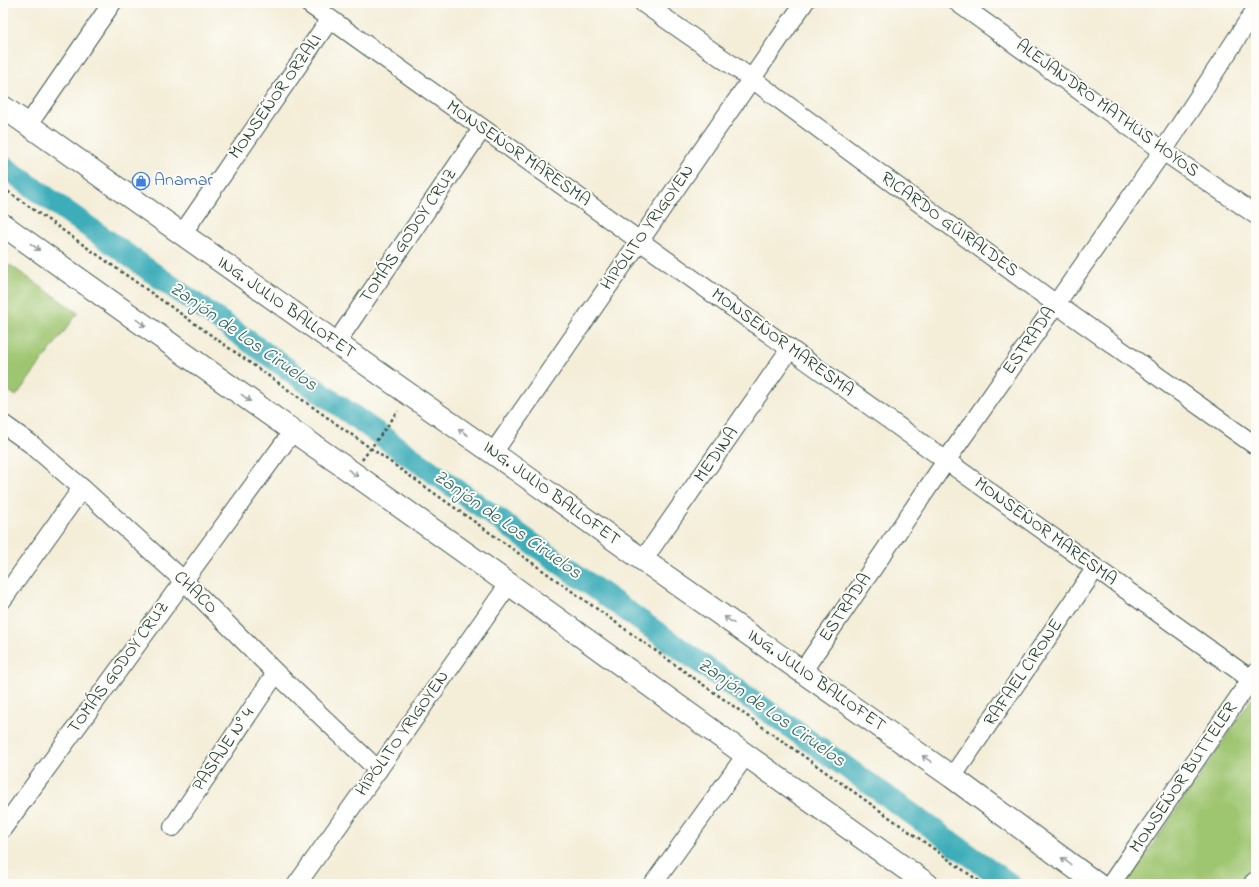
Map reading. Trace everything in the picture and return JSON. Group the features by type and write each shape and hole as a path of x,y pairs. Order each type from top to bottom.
{"street":[{"path":"28,125 112,3"},
{"name":"MONSEÑOR MARESMA","path":"308,3 1095,569 1254,678"},
{"name":"RICARDO GÜIRALDES","path":"642,3 752,79 1056,304 1256,446"},
{"name":"HIPÓLITO YRIGOYEN","path":"493,453 804,3"},
{"name":"ALEJANDRO MATHUS HOYOS","path":"958,3 1163,151 1256,215"},
{"name":"ESTRADA","path":"802,672 946,461 1163,151 1256,9"},
{"name":"MONSEÑOR ORZALI","path":"182,234 330,19"},
{"name":"ING. JULIO BALLOFET","path":"3,107 952,777 1097,884"},
{"name":"TOMÁS GODOY CRUZ","path":"336,343 482,129"},
{"path":"3,224 927,884"},
{"name":"MEDINA","path":"643,560 790,349"},
{"name":"CHACO","path":"3,424 31,444 82,488 183,580 276,673 378,770"},
{"name":"TOMÁS GODOY CRUZ","path":"3,828 293,431"},
{"path":"3,600 82,488"},
{"name":"RAFAEL CIRONE","path":"952,777 1095,569"},
{"name":"HIPÓLITO YRIGOYEN","path":"297,884 509,584"},
{"name":"PASAJE N° 4","path":"173,827 276,673"},
{"name":"MONSEÑOR BUTTELER","path":"1111,884 1254,678"},
{"path":"653,884 746,755"}],"path":[{"path":"3,188 983,884"},
{"path":"362,460 391,421"}],"green space":[{"path":"10,265 78,313 16,396 3,387 3,275"},
{"path":"1253,697 1256,700 1256,864 1236,884 1126,884"}],"waterway":[{"name":"Zanjón de Los Ciruelos","path":"3,166 1010,884"}],"place":[{"name":"Anamar","path":"141,181"}]}
